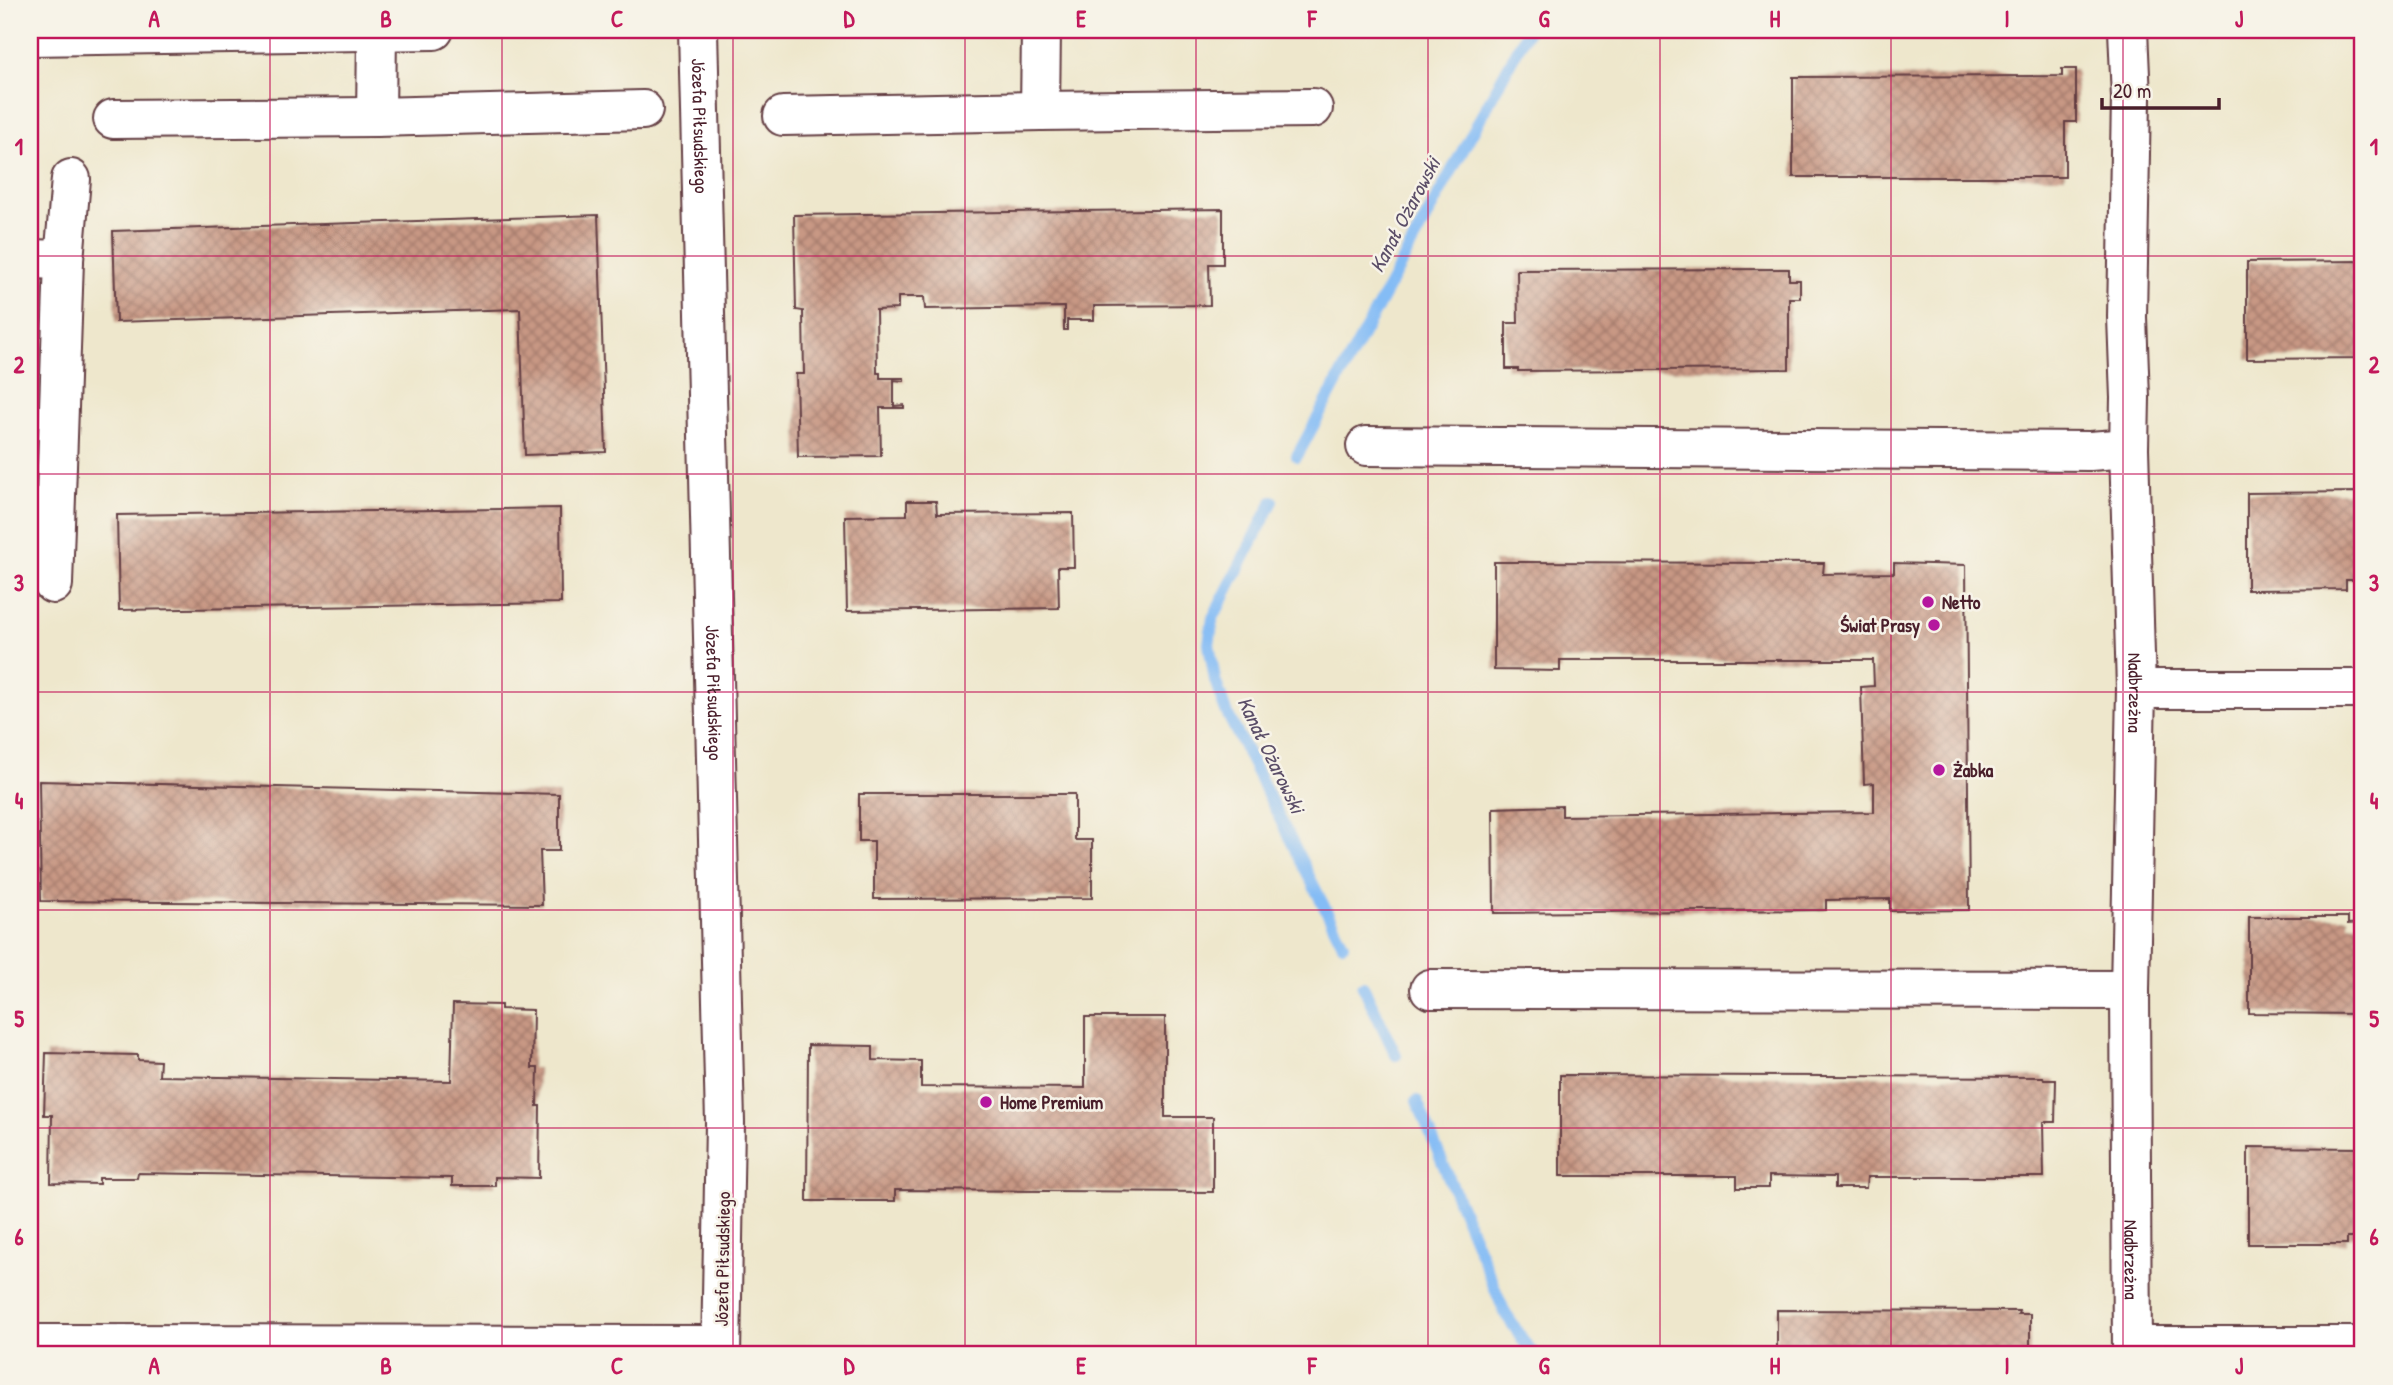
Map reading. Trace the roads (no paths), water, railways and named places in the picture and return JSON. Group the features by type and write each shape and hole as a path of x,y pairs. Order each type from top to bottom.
{"street":[{"path":"30,36 434,30"},
{"name":"Józefa Piłsudskiego","path":"698,30 725,1124 721,1350"},
{"path":"1040,111 1041,30"},
{"name":"Nadbrzeżna","path":"2128,30 2131,98 2127,317 2136,689 2130,990 2132,1350"},
{"path":"376,117 377,31"},
{"path":"783,116 1313,108"},
{"path":"113,119 376,117 643,110"},
{"path":"53,584 47,259 71,179"},
{"path":"1366,446 2090,451 2129,448"},
{"path":"2136,689 2363,689"},
{"path":"1430,989 2130,990"},
{"path":"30,1344 721,1350"},
{"path":"2132,1350 2363,1346"}],"waterway":[{"name":"Kanał Ożarowski","path":"1297,456 1528,30"},
{"name":"Kanał Ożarowski","path":"1273,501 1213,618 1209,644 1215,680 1225,709 1343,944"},
{"name":"Kanał Ożarowski","path":"1363,986 1396,1055"},
{"name":"Kanał Ożarowski","path":"1417,1101 1505,1313 1536,1355"}],"place":[{"name":"Netto","path":"1928,602"},
{"name":"Świat Prasy","path":"1934,625"},
{"name":"Żabka","path":"1939,770"},
{"name":"Home Premium","path":"986,1102"}]}
